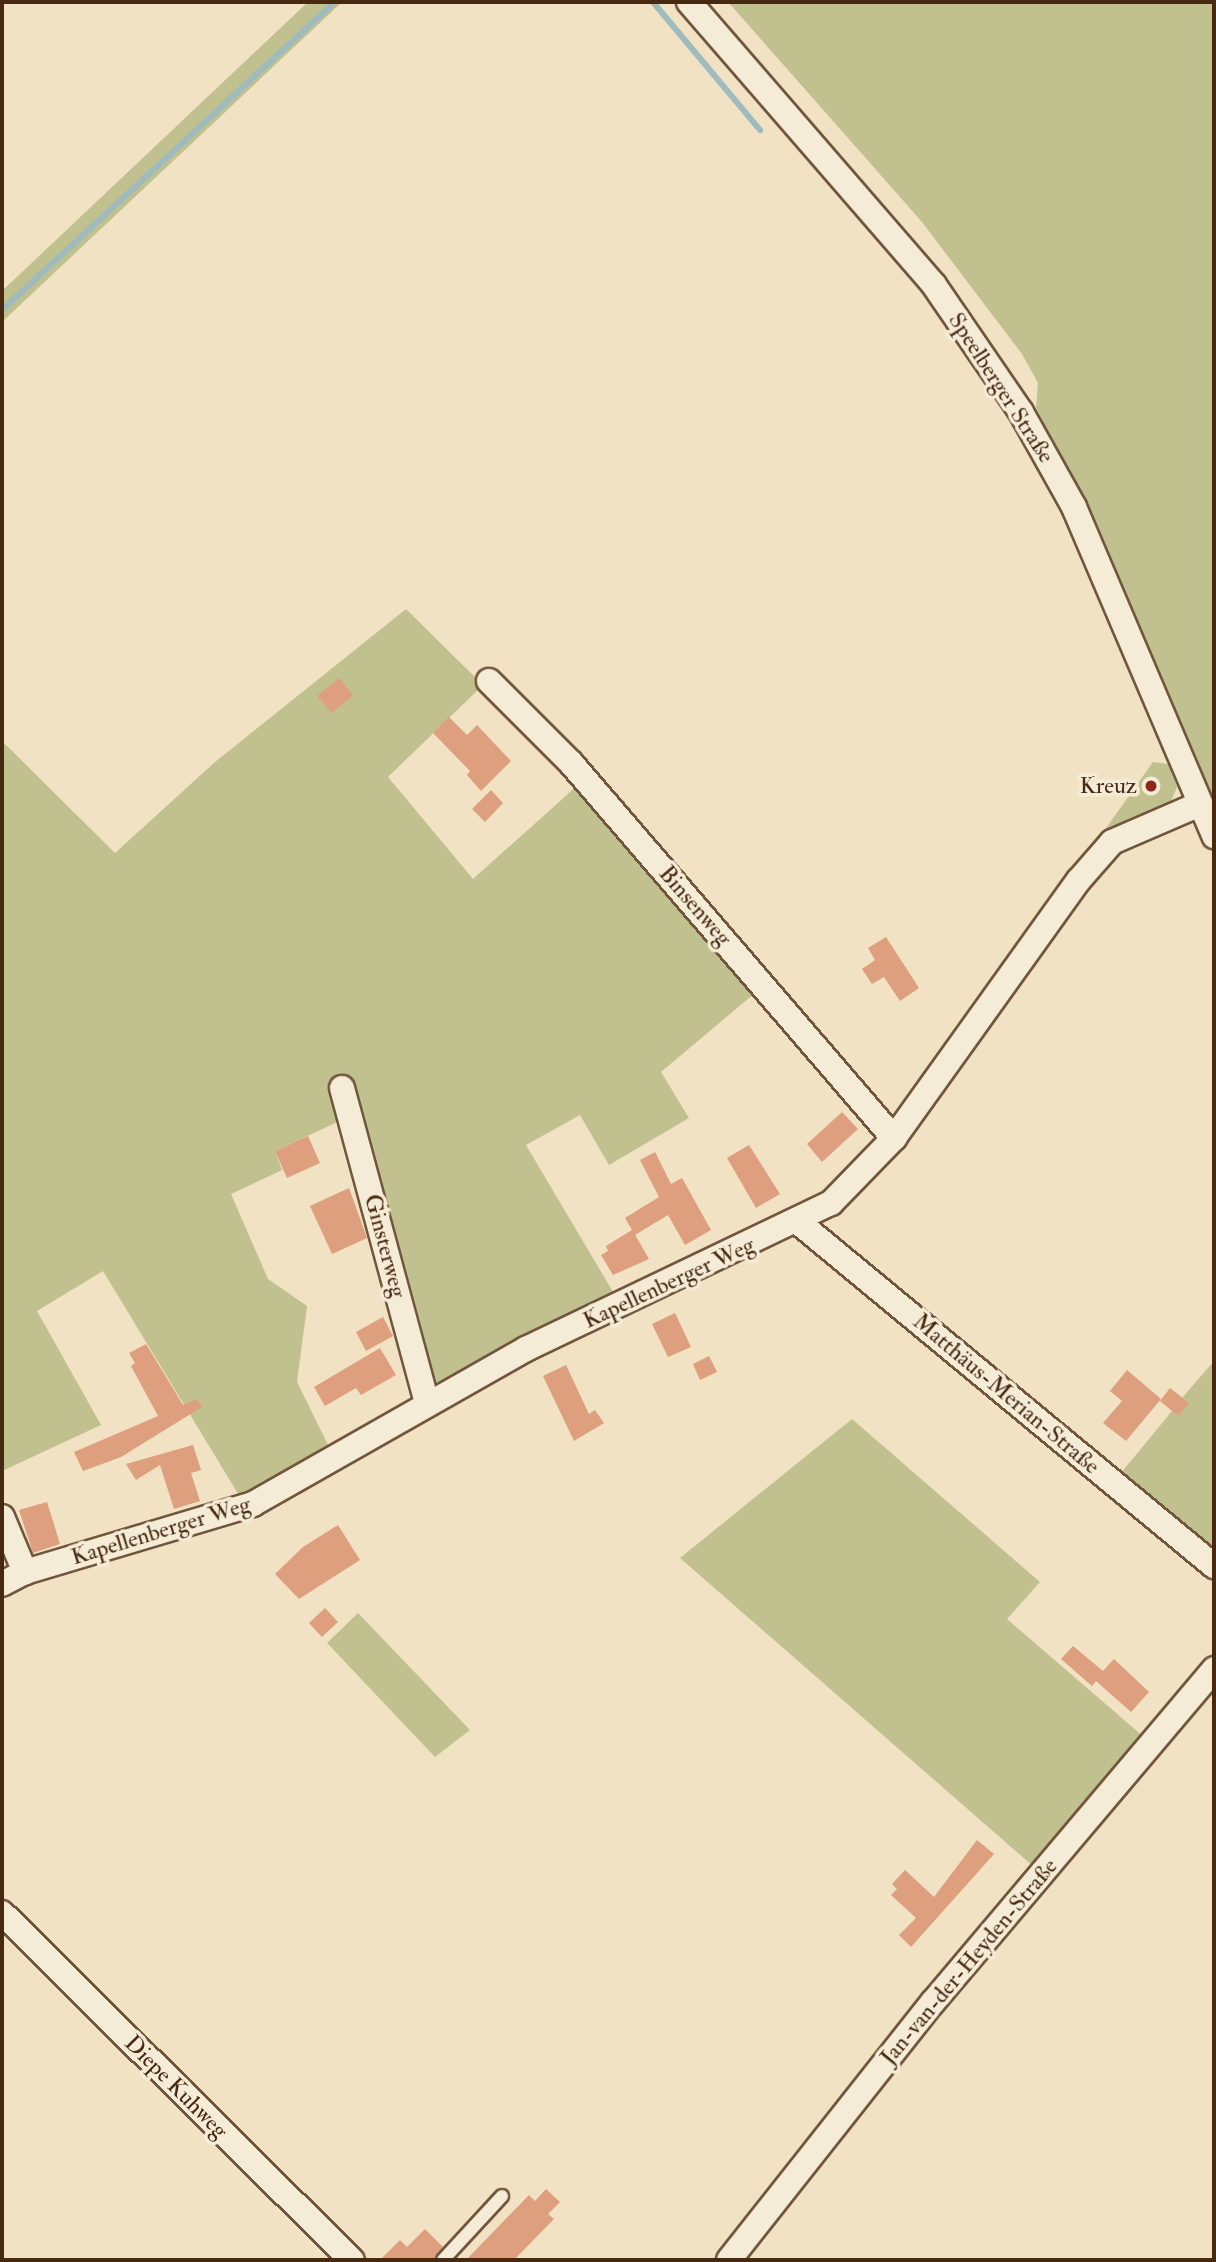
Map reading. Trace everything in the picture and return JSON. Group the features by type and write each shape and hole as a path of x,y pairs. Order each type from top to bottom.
{"street":[{"name":"Speelberger Straße","path":"689,2 934,285 1021,412 1074,507 1214,836"},
{"name":"Binsenweg","path":"489,681 572,763 894,1138"},
{"name":"Kapellenberger Weg","path":"2,1584 25,1572 253,1504 526,1349 798,1222 831,1203 894,1138 1079,880 1112,842 1200,804"},
{"name":"Ginsterweg","path":"342,1087 427,1404"},
{"name":"Matthäus-Merian-Straße","path":"798,1222 1214,1566"},
{"path":"2,1517 25,1572"},
{"name":"Jan-van-der-Heyden-Straße","path":"729,2260 933,2002 1214,1669"},
{"name":"Diepe Kuhweg","path":"2,1913 352,2260"}],"lane":[{"path":"443,2260 502,2196"}],"green space":[{"path":"308,2 342,2 2,322 2,291"},
{"path":"728,2 1214,2 1214,799 1094,519 1036,408 1038,383 1022,354 922,222"},
{"path":"406,609 483,685 388,777 473,879 579,784 755,993 661,1072 689,1118 609,1165 580,1115 526,1145 616,1297 438,1390 429,1386 344,1119 275,1151 282,1170 231,1194 268,1279 307,1306 297,1382 330,1449 240,1497 103,1271 37,1311 101,1425 2,1471 2,741 115,853 215,762"},
{"path":"1153,762 1168,764 1177,787 1169,806 1087,855"},
{"path":"1214,1361 1214,1548 1121,1473 1172,1411 1178,1416 1188,1403 1182,1398"},
{"path":"852,1419 1040,1582 1007,1619 1145,1738 1034,1867 680,1558"},
{"path":"358,1613 470,1730 435,1757 327,1643"}],"building":[{"path":"339,678 353,695 332,713 317,696"},
{"path":"449,717 467,735 477,725 511,761 481,791 467,775 470,771 433,733"},
{"path":"491,790 503,803 485,822 472,809"},
{"path":"886,937 919,988 900,1001 884,977 872,984 862,969 875,960 868,948"},
{"path":"842,1112 858,1129 822,1162 807,1144"},
{"path":"308,1136 320,1163 287,1178 275,1151"},
{"path":"749,1145 780,1194 756,1208 727,1158"},
{"path":"655,1152 671,1184 682,1178 711,1230 685,1245 668,1215 635,1235 649,1259 613,1275 601,1255 608,1251 606,1246 632,1230 625,1218 659,1197 640,1160"},
{"path":"349,1188 367,1238 332,1254 310,1206"},
{"path":"675,1313 691,1347 668,1357 652,1324"},
{"path":"383,1317 393,1336 366,1351 356,1332"},
{"path":"146,1344 183,1405 197,1399 202,1407 121,1457 83,1471 74,1452 158,1416 131,1366 135,1363 129,1353"},
{"path":"380,1348 396,1375 361,1395 356,1388 325,1406 314,1387"},
{"path":"709,1356 717,1372 700,1380 693,1364"},
{"path":"566,1365 589,1414 595,1410 604,1423 574,1441 543,1376"},
{"path":"1127,1370 1161,1399 1126,1441 1103,1423 1122,1401 1110,1391"},
{"path":"1170,1388 1189,1403 1178,1416 1160,1401"},
{"path":"193,1445 201,1470 191,1473 200,1501 174,1509 160,1465 136,1480 126,1464"},
{"path":"47,1502 60,1544 33,1553 19,1510"},
{"path":"338,1525 360,1560 299,1599 275,1574 303,1547"},
{"path":"325,1608 338,1622 322,1637 309,1623"},
{"path":"1073,1646 1103,1671 1114,1659 1149,1692 1131,1712 1096,1681 1092,1686 1061,1659"},
{"path":"977,1840 994,1854 911,1947 899,1935 916,1918 891,1895 897,1889 892,1884 905,1870 934,1897"},
{"path":"546,2189 560,2202 548,2214 554,2219 514,2260 466,2260 529,2195 535,2201"},
{"path":"425,2229 443,2247 434,2260 380,2260 400,2240 407,2247"}],"waterway":[{"path":"2,310 335,2"},
{"path":"653,2 760,130"}],"place":[{"name":"Kreuz","path":"1151,786"}]}
